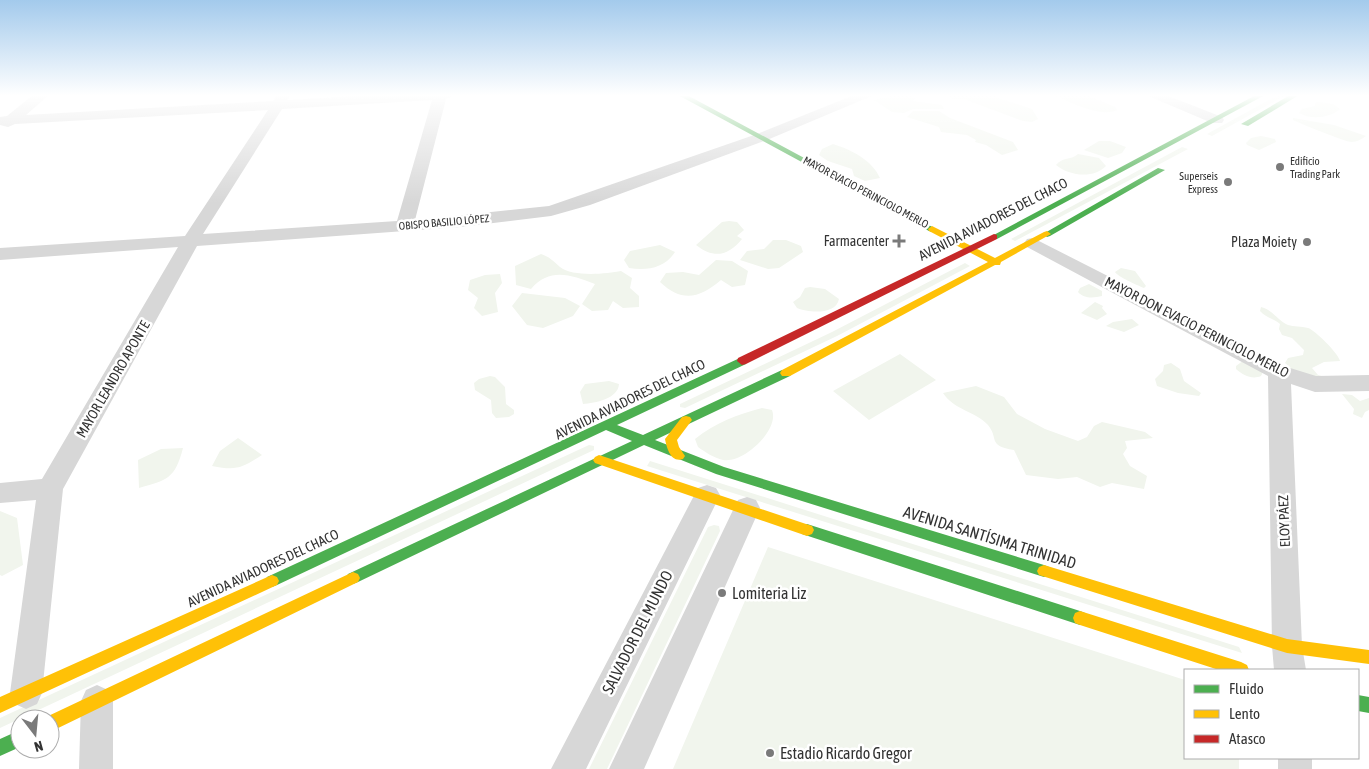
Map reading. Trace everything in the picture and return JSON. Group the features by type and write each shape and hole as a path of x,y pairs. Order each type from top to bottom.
{"main road":[{"name":"MAYOR EVACIO PERINCIOLO MERLO","path":"750,131 997,263"},
{"name":"AVENIDA AVIADORES DEL CHACO","path":"0,705 608,426 971,248 1196,131"},
{"path":"1183,138 1198,143"},
{"path":"60,719 599,460 644,441 829,352 997,263 1173,163"},
{"path":"679,456 673,448 671,439 686,420"},
{"name":"AVENIDA SANTÍSIMA TRINIDAD","path":"608,426 679,456 1289,658 1369,657"},
{"path":"599,460 645,477 747,508 1238,669"}],"street":[{"name":"MAYOR LEANDRO APONTE","path":"26,693 50,489 192,240 261,131"},
{"path":"405,225 431,131"},
{"name":"OBISPO BASILIO LÓPEZ","path":"0,254 460,222 551,210 584,202 777,131"},
{"name":"MAYOR DON EVACIO PERINCIOLO MERLO","path":"1033,243 1279,372 1315,384 1369,383"},
{"name":"ELOY PÁEZ","path":"1279,372 1289,658"},
{"path":"0,493 50,489"},
{"name":"SALVADOR DEL MUNDO","path":"568,769 706,495"},
{"path":"626,769 747,508"},
{"path":"96,769 97,701"}],"shaded area":[{"path":"984,131 1013,142 1018,150 1002,155 986,145 975,142 976,140 967,135 941,132"},
{"path":"1213,131 1221,131 1212,136 1207,134"},
{"path":"1320,131 1351,131 1366,136 1352,142"},
{"path":"1261,136 1275,139 1276,142 1259,150 1247,145 1246,143 1251,138"},
{"path":"1099,141 1110,141 1126,147 1122,153 1108,158 1084,150"},
{"path":"833,144 861,156 872,166 880,178 865,181 854,176 852,169 828,161 819,155 822,149"},
{"path":"1182,147 1188,149 1015,241 1011,239"},
{"path":"1078,154 1099,158 1106,166 1095,173 1074,174 1056,165 1058,162"},
{"path":"722,222 737,222 744,230 737,236 742,239 737,245 726,252 715,254 696,245"},
{"path":"773,240 786,240 801,246 803,252 779,268 768,269 740,260 747,251 764,249"},
{"path":"660,245 675,252 661,265 642,269 629,268 624,260 630,251"},
{"path":"541,254 565,270 572,272 598,274 621,271 632,278 630,288 639,296 639,307 623,308 613,301 608,310 592,311 582,304 595,284 569,276 553,275 538,282 531,289 516,285 515,266"},
{"path":"716,260 732,261 748,271 745,285 732,287 721,280 706,291 691,296 676,293 660,282 666,273 683,272 699,275"},
{"path":"965,263 970,266 837,336 685,408 680,407 680,404 832,332"},
{"path":"1121,268 1135,271 1146,286 1144,288 1128,281 1115,272"},
{"path":"500,274 502,283 495,293 498,312 482,316 474,308 478,298 468,290 470,280 485,275"},
{"path":"1089,284 1102,291 1102,296 1086,297 1078,292 1080,288"},
{"path":"805,288 825,289 839,299 837,304 828,310 815,312 797,308 793,302 800,297"},
{"path":"522,293 565,298 580,306 573,316 543,328 527,325 512,306"},
{"path":"1095,302 1103,306 1102,308 1107,314 1097,320 1081,313"},
{"path":"1261,307 1288,325 1305,327 1311,330 1321,337 1336,353 1340,361 1324,362 1312,368 1318,375 1329,378 1324,383 1293,370 1285,363 1288,358 1303,355 1304,350 1292,338 1282,335 1279,329 1280,324 1262,313 1260,311"},
{"path":"1132,319 1139,325 1124,332 1106,326 1113,322"},
{"path":"900,354 936,380 869,420 833,391"},
{"path":"1244,360 1263,372 1261,376 1248,376 1236,369 1236,366"},
{"path":"1171,363 1180,369 1184,381 1201,393 1199,396 1178,393 1157,386 1155,379 1163,371 1164,365"},
{"path":"490,376 495,377 505,387 506,404 514,410 514,414 509,417 496,418 492,413 491,400 475,390 474,383 479,379"},
{"path":"609,381 619,384 615,393 605,399 583,404 580,392 585,384"},
{"path":"976,386 1004,397 1017,414 1045,429 1078,441 1087,437 1094,426 1102,422 1145,432 1153,438 1125,441 1127,448 1123,454 1130,466 1147,476 1144,489 1112,483 1100,487 1077,477 1058,479 1026,475 1014,450 997,444 991,430 983,420 953,403 943,393"},
{"path":"1342,394 1352,395 1360,401 1369,398 1369,410 1365,412 1362,418 1353,414 1354,409"},
{"path":"762,408 772,410 771,427 758,444 740,457 723,460 698,447 695,439 711,428 736,416"},
{"path":"238,438 262,455 239,467 212,466 220,451"},
{"path":"589,445 594,446 594,450 41,709 19,709"},
{"path":"183,448 177,466 168,477 157,483 139,488 138,460 161,449"},
{"path":"650,461 1239,647 1242,653 647,466"},
{"path":"0,511 17,518 23,565 2,576 0,575"},
{"path":"719,526 720,531 607,769 589,769 708,527"},
{"path":"768,547 1184,680 1184,759 1239,759 1239,769 673,769"},
{"path":"10,713 10,723 0,728 0,718"}],"traffic: fast":[{"path":"748,131 932,229"},
{"path":"994,237 1194,131"},
{"path":"1047,234 1161,170"},
{"path":"272,581 742,361"},
{"path":"353,578 786,373"},
{"path":"608,426 720,471 1044,571"},
{"path":"807,530 1080,618"},
{"path":"1359,703 1369,705"},
{"path":"0,748 10,743"}],"traffic: slow":[{"path":"932,229 997,263"},
{"path":"786,373 1047,234"},
{"path":"679,456 673,448 671,439 686,420"},
{"path":"599,460 807,530"},
{"path":"1044,571 1287,646 1369,657"},
{"path":"60,719 353,578"},
{"path":"0,705 272,581"},
{"path":"1080,618 1238,669"}],"traffic: jam":[{"path":"742,361 994,237"}],"place":[{"name":"Edificio Trading Park","path":"1280,167"},
{"name":"Superseis Express","path":"1228,182"},
{"name":"Farmacenter","path":"899,241"},
{"name":"Plaza Moiety","path":"1307,242"},
{"name":"Lomiteria Liz","path":"722,593"},
{"name":"Estadio Ricardo Gregor","path":"770,753"}]}
